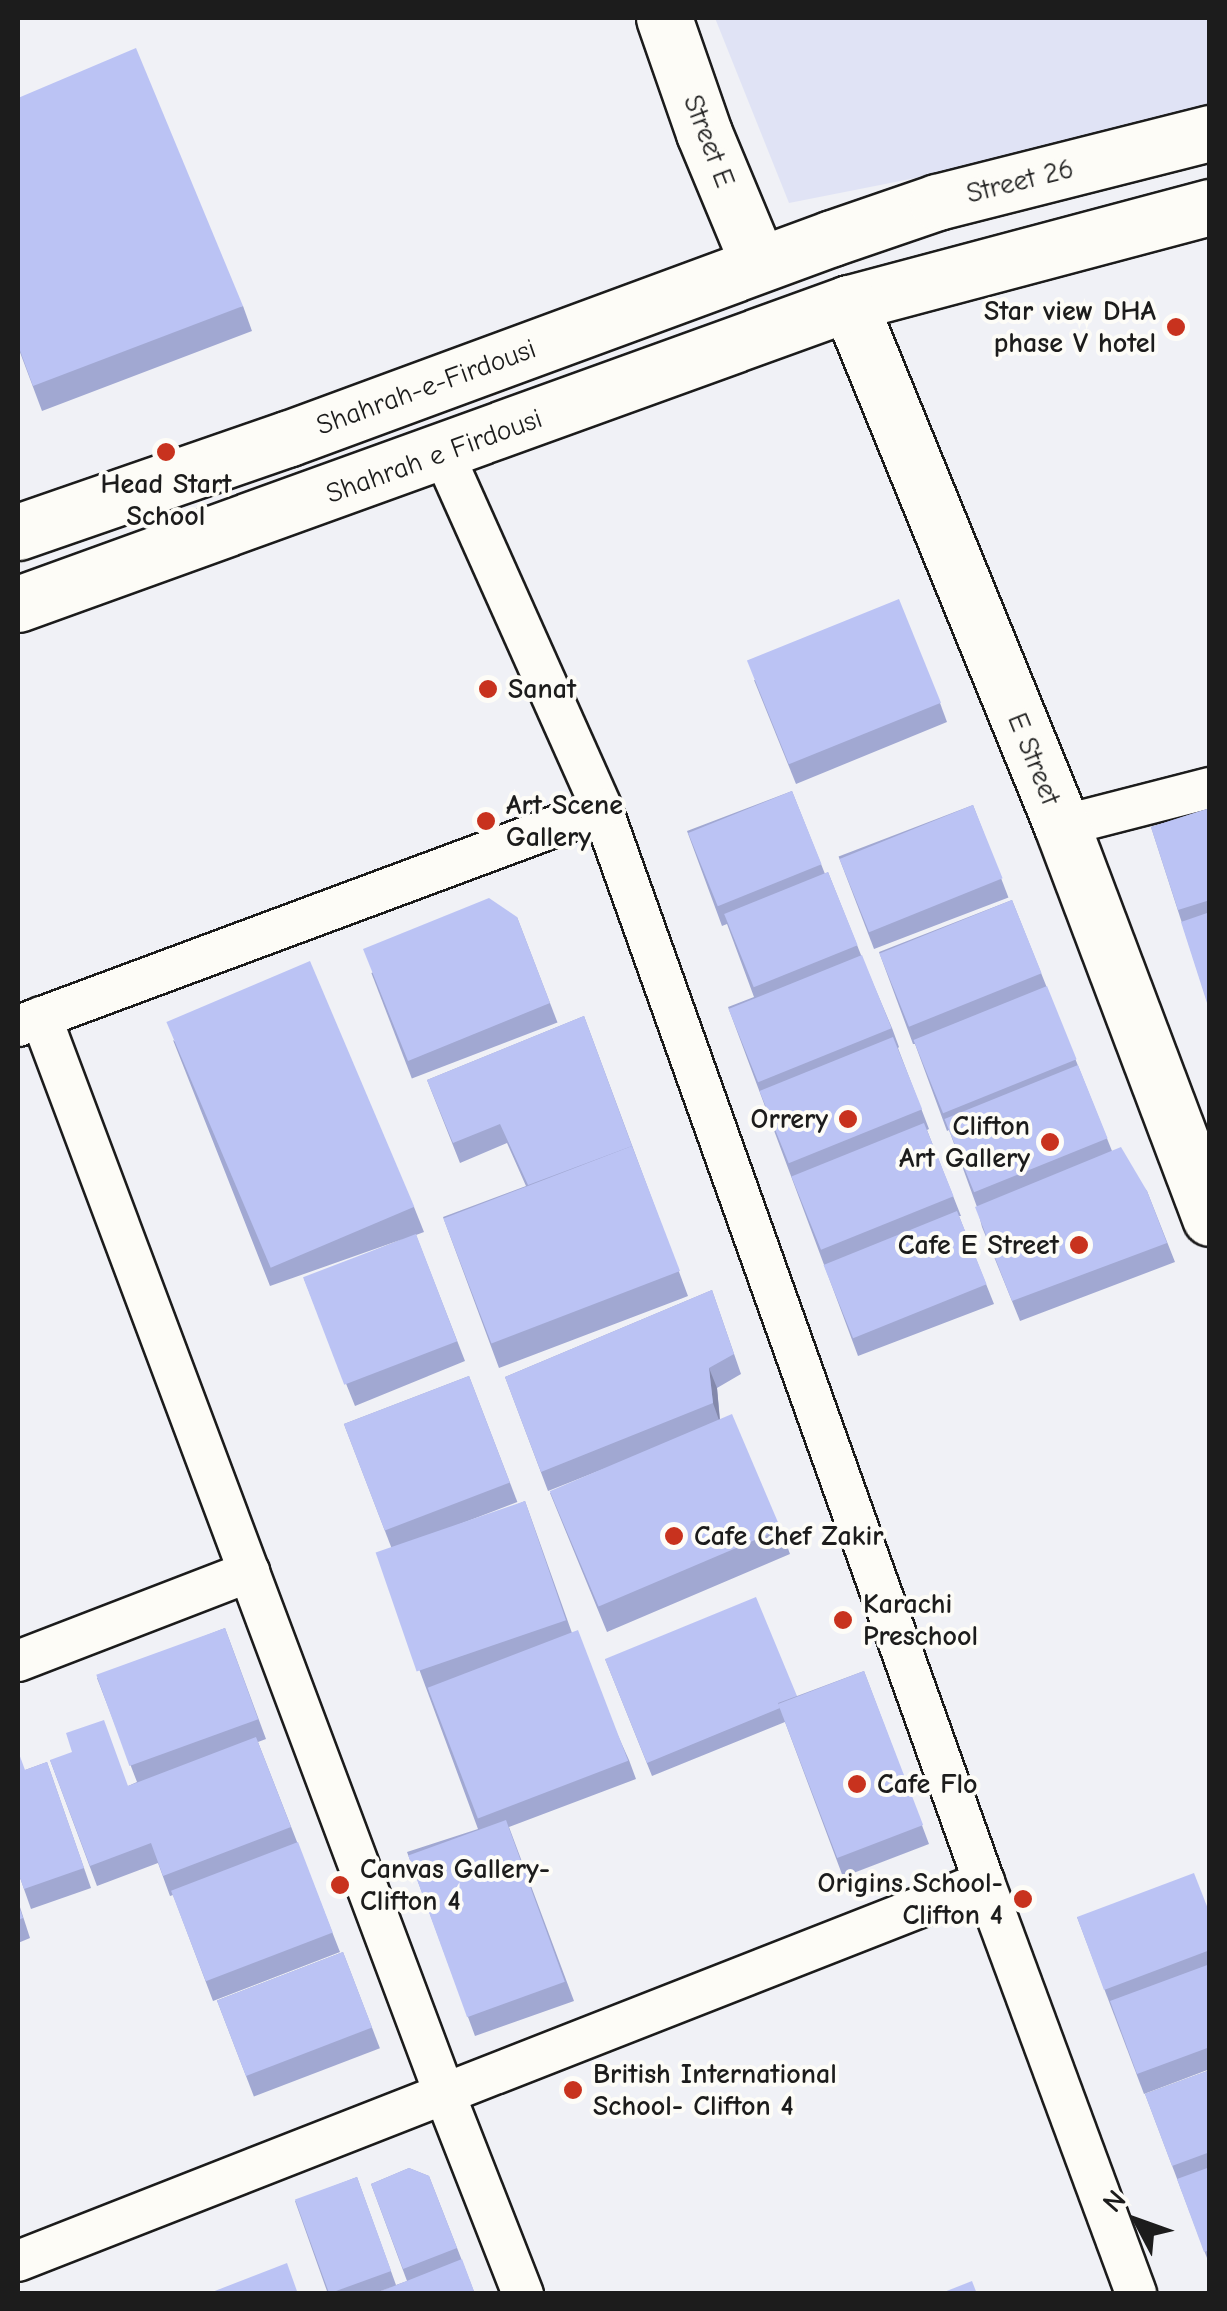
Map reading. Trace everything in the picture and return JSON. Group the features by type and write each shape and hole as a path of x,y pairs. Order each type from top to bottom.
{"main road":[{"name":"Street E","path":"664,18 704,133 758,263"},
{"name":"Street 26","path":"832,238 938,202 1210,133"},
{"path":"849,303 1210,207"},
{"name":"Shahrah-e-Firdousi","path":"18,532 287,439 832,238"},
{"name":"Shahrah e Firdousi","path":"18,604 443,454 849,303"},
{"name":"E Street","path":"849,303 1062,826 1210,1218"}],"street":[{"path":"443,454 602,809 984,1882 1136,2294"},
{"path":"1062,826 1210,788"},
{"path":"524,2294 444,2095 249,1572 29,1021 602,809"},
{"path":"18,1660 249,1572"},
{"path":"18,2262 984,1882"}],"shaded area":[{"path":"715,18 1209,18 1209,120 789,203"}],"building":[{"path":"136,48 243,306 33,386 18,345 18,98"},
{"path":"899,599 941,703 789,764 747,660"},
{"path":"792,791 822,864 718,906 688,833"},
{"path":"973,805 1003,878 869,932 839,859"},
{"path":"1210,808 1210,900 1178,910 1151,827"},
{"path":"828,872 858,945 754,987 724,914"},
{"path":"489,898 517,917 550,1003 408,1061 363,949"},
{"path":"1012,900 1042,973 909,1027 879,954"},
{"path":"1210,912 1210,1005 1208,1006 1181,922"},
{"path":"862,955 892,1028 758,1082 728,1009"},
{"path":"310,961 414,1207 271,1268 166,1022"},
{"path":"1047,986 1077,1059 943,1113 913,1040"},
{"path":"584,1016 632,1146 528,1185 500,1124 453,1143 427,1080"},
{"name":"Orrery","path":"893,1037 922,1109 789,1163 759,1091"},
{"name":"Clifton Art Gallery","path":"1078,1065 1108,1138 974,1192 944,1119"},
{"path":"924,1123 954,1196 821,1250 791,1177"},
{"path":"632,1146 680,1271 491,1343 443,1218"},
{"name":"Cafe E Street","path":"1121,1147 1147,1191 1167,1243 1012,1301 975,1207"},
{"path":"957,1211 987,1284 853,1338 823,1265"},
{"path":"416,1234 457,1341 344,1385 303,1277"},
{"path":"712,1290 734,1354 709,1368 713,1403 541,1472 505,1377"},
{"path":"469,1376 510,1482 385,1530 344,1424"},
{"name":"Cafe Chef Zakir","path":"732,1414 781,1529 599,1606 550,1491"},
{"path":"525,1501 566,1620 417,1672 376,1552"},
{"name":"Karachi Preschool","path":"756,1597 797,1696 778,1703 780,1708 647,1763 605,1659"},
{"path":"225,1628 258,1719 129,1766 96,1675"},
{"path":"578,1630 628,1761 478,1818 428,1688"},
{"name":"Cafe Flo","path":"864,1671 923,1825 837,1858 778,1704"},
{"path":"104,1720 128,1786 256,1737 291,1827 163,1876 151,1843 90,1866 50,1760 72,1752 66,1733"},
{"path":"18,1751 25,1770 47,1762 84,1868 24,1889 18,1872"},
{"path":"506,1820 565,1982 467,2017 408,1856"},
{"path":"298,1842 333,1933 206,1981 171,1891"},
{"path":"1194,1873 1210,1914 1210,1950 1104,1990 1077,1917"},
{"path":"343,1952 372,2028 246,2076 217,2000"},
{"path":"1210,1964 1210,2047 1137,2074 1110,2001"},
{"path":"1210,2070 1210,2152 1172,2166 1145,2094"},
{"path":"1210,2167 1210,2250 1204,2252 1177,2179"},
{"path":"409,2168 429,2176 457,2248 403,2269 371,2184"},
{"path":"357,2177 391,2271 329,2294 295,2200"},
{"path":"462,2259 475,2294 374,2294"},
{"path":"287,2263 298,2294 207,2294"},
{"path":"972,2281 977,2294 939,2294"}],"place":[{"name":"Star view DHA phase V hotel","path":"1176,327"},
{"name":"Head Start School","path":"166,452"},
{"name":"Sanat","path":"488,689"},
{"name":"Art Scene Gallery","path":"486,821"},
{"name":"Orrery","path":"848,1119"},
{"name":"Clifton Art Gallery","path":"1050,1142"},
{"name":"Cafe E Street","path":"1079,1245"},
{"name":"Cafe Chef Zakir","path":"674,1536"},
{"name":"Karachi Preschool","path":"843,1620"},
{"name":"Cafe Flo","path":"857,1784"},
{"name":"Canvas Gallery- Clifton 4","path":"340,1885"},
{"name":"Origins School- Clifton 4","path":"1023,1899"},
{"name":"British International School- Clifton 4","path":"573,2090"}]}
